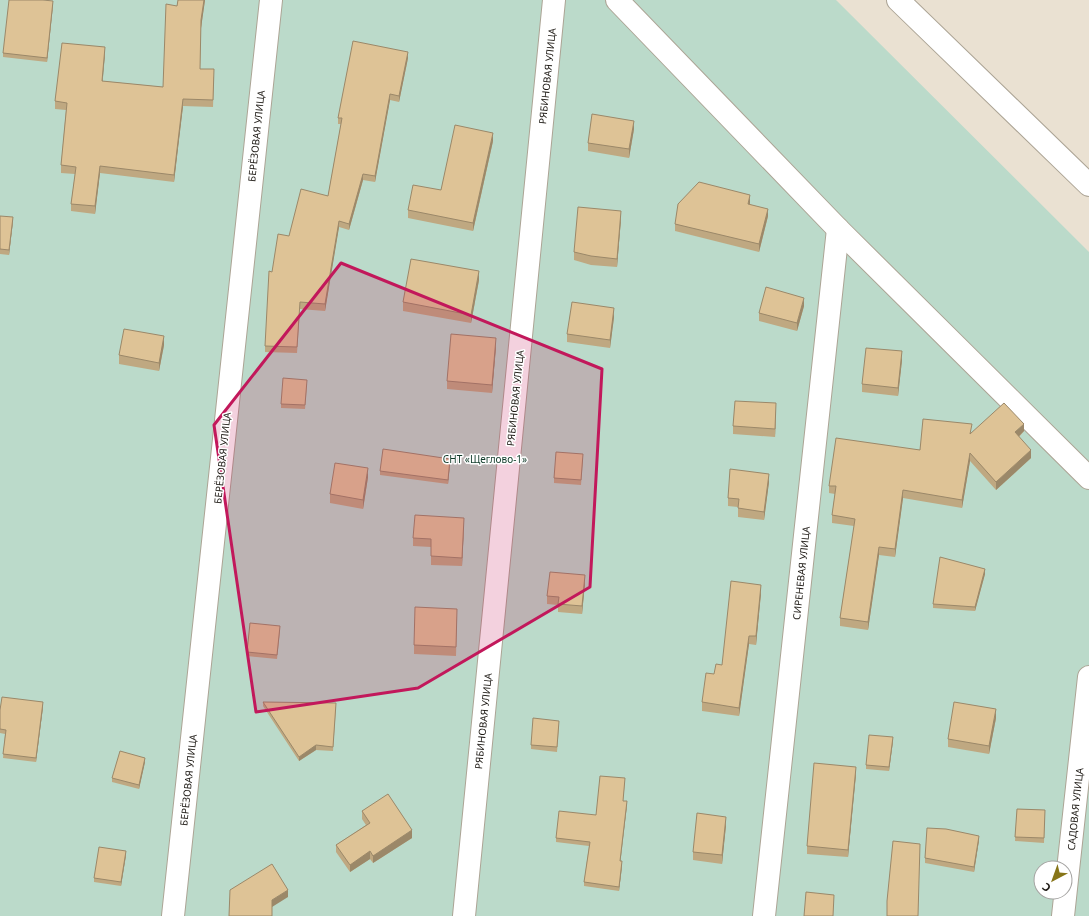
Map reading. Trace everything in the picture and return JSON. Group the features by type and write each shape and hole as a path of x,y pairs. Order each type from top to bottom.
{"street":[{"name":"БЕРЁЗОВАЯ УЛИЦА","path":"173,916 271,0"},
{"name":"РЯБИНОВАЯ УЛИЦА","path":"464,916 554,0"},
{"path":"617,0 838,230 1089,478"},
{"path":"898,0 1089,185"},
{"name":"СИРЕНЕВАЯ УЛИЦА","path":"764,916 838,230"},
{"name":"САДОВАЯ УЛИЦА","path":"1063,916 1089,677"}],"highlighted area":[{"path":"341,263 602,369 590,587 418,688 256,712 214,425"}],"green space":[{"name":"СНТ «Щеглово-1»","path":"0,0 836,0 1089,252 1089,916 0,916"}],"building":[{"path":"9,0 53,1 47,58 3,53"},
{"path":"178,0 204,0 201,20 200,69 214,69 213,100 183,99 174,175 100,166 95,206 71,204 76,167 61,165 67,103 55,101 62,43 105,47 102,81 163,87 166,4 177,6"},
{"path":"353,41 408,52 399,96 390,94 375,176 363,174 349,224 339,221 325,304 300,302 297,347 265,346 269,271 272,272 278,234 289,236 301,189 328,196 342,118 338,118"},
{"path":"592,114 634,121 629,149 588,143"},
{"path":"455,125 493,133 473,223 408,210 413,185 441,190"},
{"path":"699,182 750,195 748,204 768,209 759,244 675,224 678,204"},
{"path":"578,207 621,211 617,259 591,256 574,252"},
{"path":"0,216 13,217 9,250 0,249"},
{"path":"411,259 479,271 471,315 403,302"},
{"path":"766,287 804,298 797,323 759,313"},
{"path":"572,302 614,308 610,340 567,334"},
{"path":"124,329 164,336 159,363 119,355"},
{"path":"451,334 496,338 492,385 447,381"},
{"path":"866,348 902,351 898,388 862,384"},
{"path":"283,378 307,380 305,405 281,404"},
{"path":"735,401 776,403 775,429 733,426"},
{"path":"1004,403 1024,424 1015,432 1031,450 996,482 970,453 962,500 903,490 895,549 879,547 868,622 840,618 855,519 832,515 836,486 829,486 836,438 920,450 923,419 972,424 970,434"},
{"path":"383,449 450,459 448,480 380,471"},
{"path":"556,452 583,454 581,480 554,478"},
{"path":"335,463 368,468 363,500 330,494"},
{"path":"730,469 769,474 764,512 738,508 739,499 728,498"},
{"path":"415,515 464,518 462,558 431,556 431,539 413,538"},
{"path":"940,557 985,569 975,607 933,604"},
{"path":"550,572 585,575 582,606 558,604 559,597 547,596"},
{"path":"731,581 761,585 756,636 749,636 739,708 702,702 706,673 714,674 716,664 722,665"},
{"path":"415,607 457,609 456,647 414,645"},
{"path":"250,623 280,626 277,655 247,652"},
{"path":"2,697 43,702 36,758 3,754 6,730 0,729"},
{"path":"263,702 336,703 333,747 316,745 299,757"},
{"path":"954,702 996,709 989,746 948,739"},
{"path":"533,718 559,721 557,747 531,745"},
{"path":"869,735 893,737 889,767 866,765"},
{"path":"120,751 145,758 139,785 112,778"},
{"path":"814,763 856,767 848,850 807,846"},
{"path":"600,776 625,778 623,801 627,801 620,861 622,861 619,887 584,882 590,842 556,838 559,811 596,815"},
{"path":"388,794 412,830 373,856 370,851 350,865 336,845 370,823 362,811"},
{"path":"1017,809 1045,810 1044,838 1015,837"},
{"path":"697,813 726,817 722,855 693,852"},
{"path":"927,828 946,829 979,836 974,867 925,858"},
{"path":"893,841 920,844 918,916 887,916"},
{"path":"99,847 126,851 121,882 94,878"},
{"path":"272,864 288,890 272,900 272,916 229,916 230,890"},
{"path":"806,892 834,895 833,916 804,916"}]}
